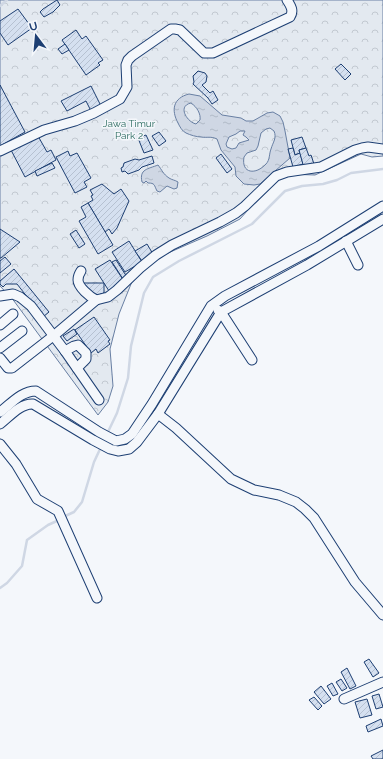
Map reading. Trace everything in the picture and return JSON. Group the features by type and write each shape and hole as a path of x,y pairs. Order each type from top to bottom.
{"street":[{"path":"0,152 44,130 89,116 120,99 127,87 126,65 128,60 171,29 180,30 204,53 213,53 290,16 292,14 292,9 288,0"},
{"path":"0,358 8,368 12,368 96,300 108,297 117,290 156,255 172,244 236,213 250,202 276,176 287,172 321,167 362,148 368,147 383,149"},
{"path":"0,424 22,406 30,403 96,436 116,441 125,439 132,434 152,404 212,306 225,296 319,246 383,206"},
{"path":"368,214 372,224"},
{"path":"0,412 22,394 27,392 36,392 96,436 111,449 124,451 134,445 158,414 221,312 307,266 372,224 383,219"},
{"path":"346,241 358,265"},
{"path":"81,271 78,278 78,283 91,298 96,300"},
{"path":"2,295 13,294 20,297 31,306 99,400"},
{"path":"212,306 221,312 252,360"},
{"path":"0,325 13,314"},
{"path":"0,348 22,331"},
{"path":"65,351 78,345 86,353 86,359 77,368"},
{"path":"158,414 176,428 231,479 254,490 280,495 296,502 305,509 314,518 355,582 383,615"},
{"path":"111,449 116,441"},
{"path":"0,444 16,464 39,502 54,508 61,517 97,598"},
{"path":"344,699 383,682"}],"green space":[{"name":"Jawa Timur Park 2","path":"0,0 383,0 383,156 372,157 361,154 315,175 285,174 263,193 240,219 207,236 161,256 133,279 119,314 110,349 113,386 108,402 98,415 14,301 0,286"}],"water":[{"path":"189,94 200,96 222,115 241,118 246,121 253,121 267,113 273,112 280,116 283,122 290,158 260,184 244,184 236,176 235,167 221,150 217,139 194,136 181,129 174,109 180,98","holes":["191,103 200,115 200,120 196,124 189,120 184,110 185,107","270,128 274,131 275,136 268,161 258,170 247,170 244,163 244,157 247,153 256,150 261,133","240,131 245,131 243,135 249,140 239,143 236,148 232,149 227,147 226,144 229,137"]},
{"path":"158,165 170,179 178,182 177,188 174,189 167,186 160,192 157,191 153,184 146,181 144,183 142,182 141,178 143,172"}],"building":[{"path":"57,0 60,5 53,12 44,17 40,12"},
{"path":"18,9 32,28 8,45 0,33 0,21"},
{"path":"76,30 82,39 86,36 103,60 98,63 100,65 86,75 62,40"},
{"path":"65,44 69,50 62,54 58,49"},
{"path":"341,64 351,74 345,80 335,69"},
{"path":"198,71 205,73 207,76 206,82 202,85 210,93 213,91 218,100 212,104 208,98 193,84 193,76"},
{"path":"0,85 25,132 0,146"},
{"path":"91,86 101,106 91,111 86,101 67,111 61,101"},
{"path":"159,132 166,141 159,146 152,136"},
{"path":"146,135 153,150 144,153 138,138"},
{"path":"38,136 47,152 51,150 56,160 25,177 11,150"},
{"path":"302,137 306,148 299,150 300,153 295,155 291,140"},
{"path":"293,148 295,155 300,153 303,164 293,167 288,149"},
{"path":"306,148 309,156 311,155 314,164 304,168 299,150"},
{"path":"68,151 70,156 77,153 91,178 84,182 87,187 75,193 56,157"},
{"path":"221,154 232,169 227,173 216,158"},
{"path":"152,156 154,163 128,174 125,171 122,172 121,168 123,167 124,163 135,159 139,160"},
{"path":"52,163 55,168 37,176 35,171"},
{"path":"102,184 114,194 121,189 129,201 117,228 112,234 109,229 105,232 88,203 93,200 91,196 93,195 90,190"},
{"path":"88,203 113,245 98,254 79,221 86,217 81,207"},
{"path":"0,229 20,242 1,258 0,258"},
{"path":"76,230 85,244 79,248 70,234"},
{"path":"129,241 142,262 125,272 112,252"},
{"path":"147,244 153,254 142,261 135,251"},
{"path":"5,257 11,264 0,273 0,261"},
{"path":"110,260 124,281 109,291 95,269"},
{"path":"116,260 127,277 123,279 112,262"},
{"path":"14,269 49,312 43,317 17,284 6,284 3,287 0,284 0,281"},
{"path":"84,283 104,283 104,293 98,295 90,293 84,287"},
{"path":"94,317 110,340 108,341 110,344 98,353 96,349 91,353 75,330"},
{"path":"74,329 77,334 67,341 63,336"},
{"path":"369,659 379,673 373,677 364,662"},
{"path":"347,668 356,686 350,689 341,672"},
{"path":"341,679 347,688 342,691 336,682"},
{"path":"332,683 338,694 333,696 327,686"},
{"path":"321,686 331,699 324,704 314,692"},
{"path":"379,694 383,707 376,709 372,696"},
{"path":"314,697 322,706 318,710 309,700"},
{"path":"367,699 372,715 360,718 355,702"},
{"path":"381,719 383,726 368,732 366,726"},
{"path":"383,750 383,759 373,759 371,756"}],"waterway":[{"path":"0,6 7,0"},
{"path":"107,434 117,413 128,378 131,346 144,293 153,277 179,261 252,224 285,191 302,186 323,184 337,180 351,173 383,169"},
{"path":"63,517 74,512 82,502 94,462 101,447"},
{"path":"0,588 7,583 22,566 27,540 48,525 59,520"}]}
